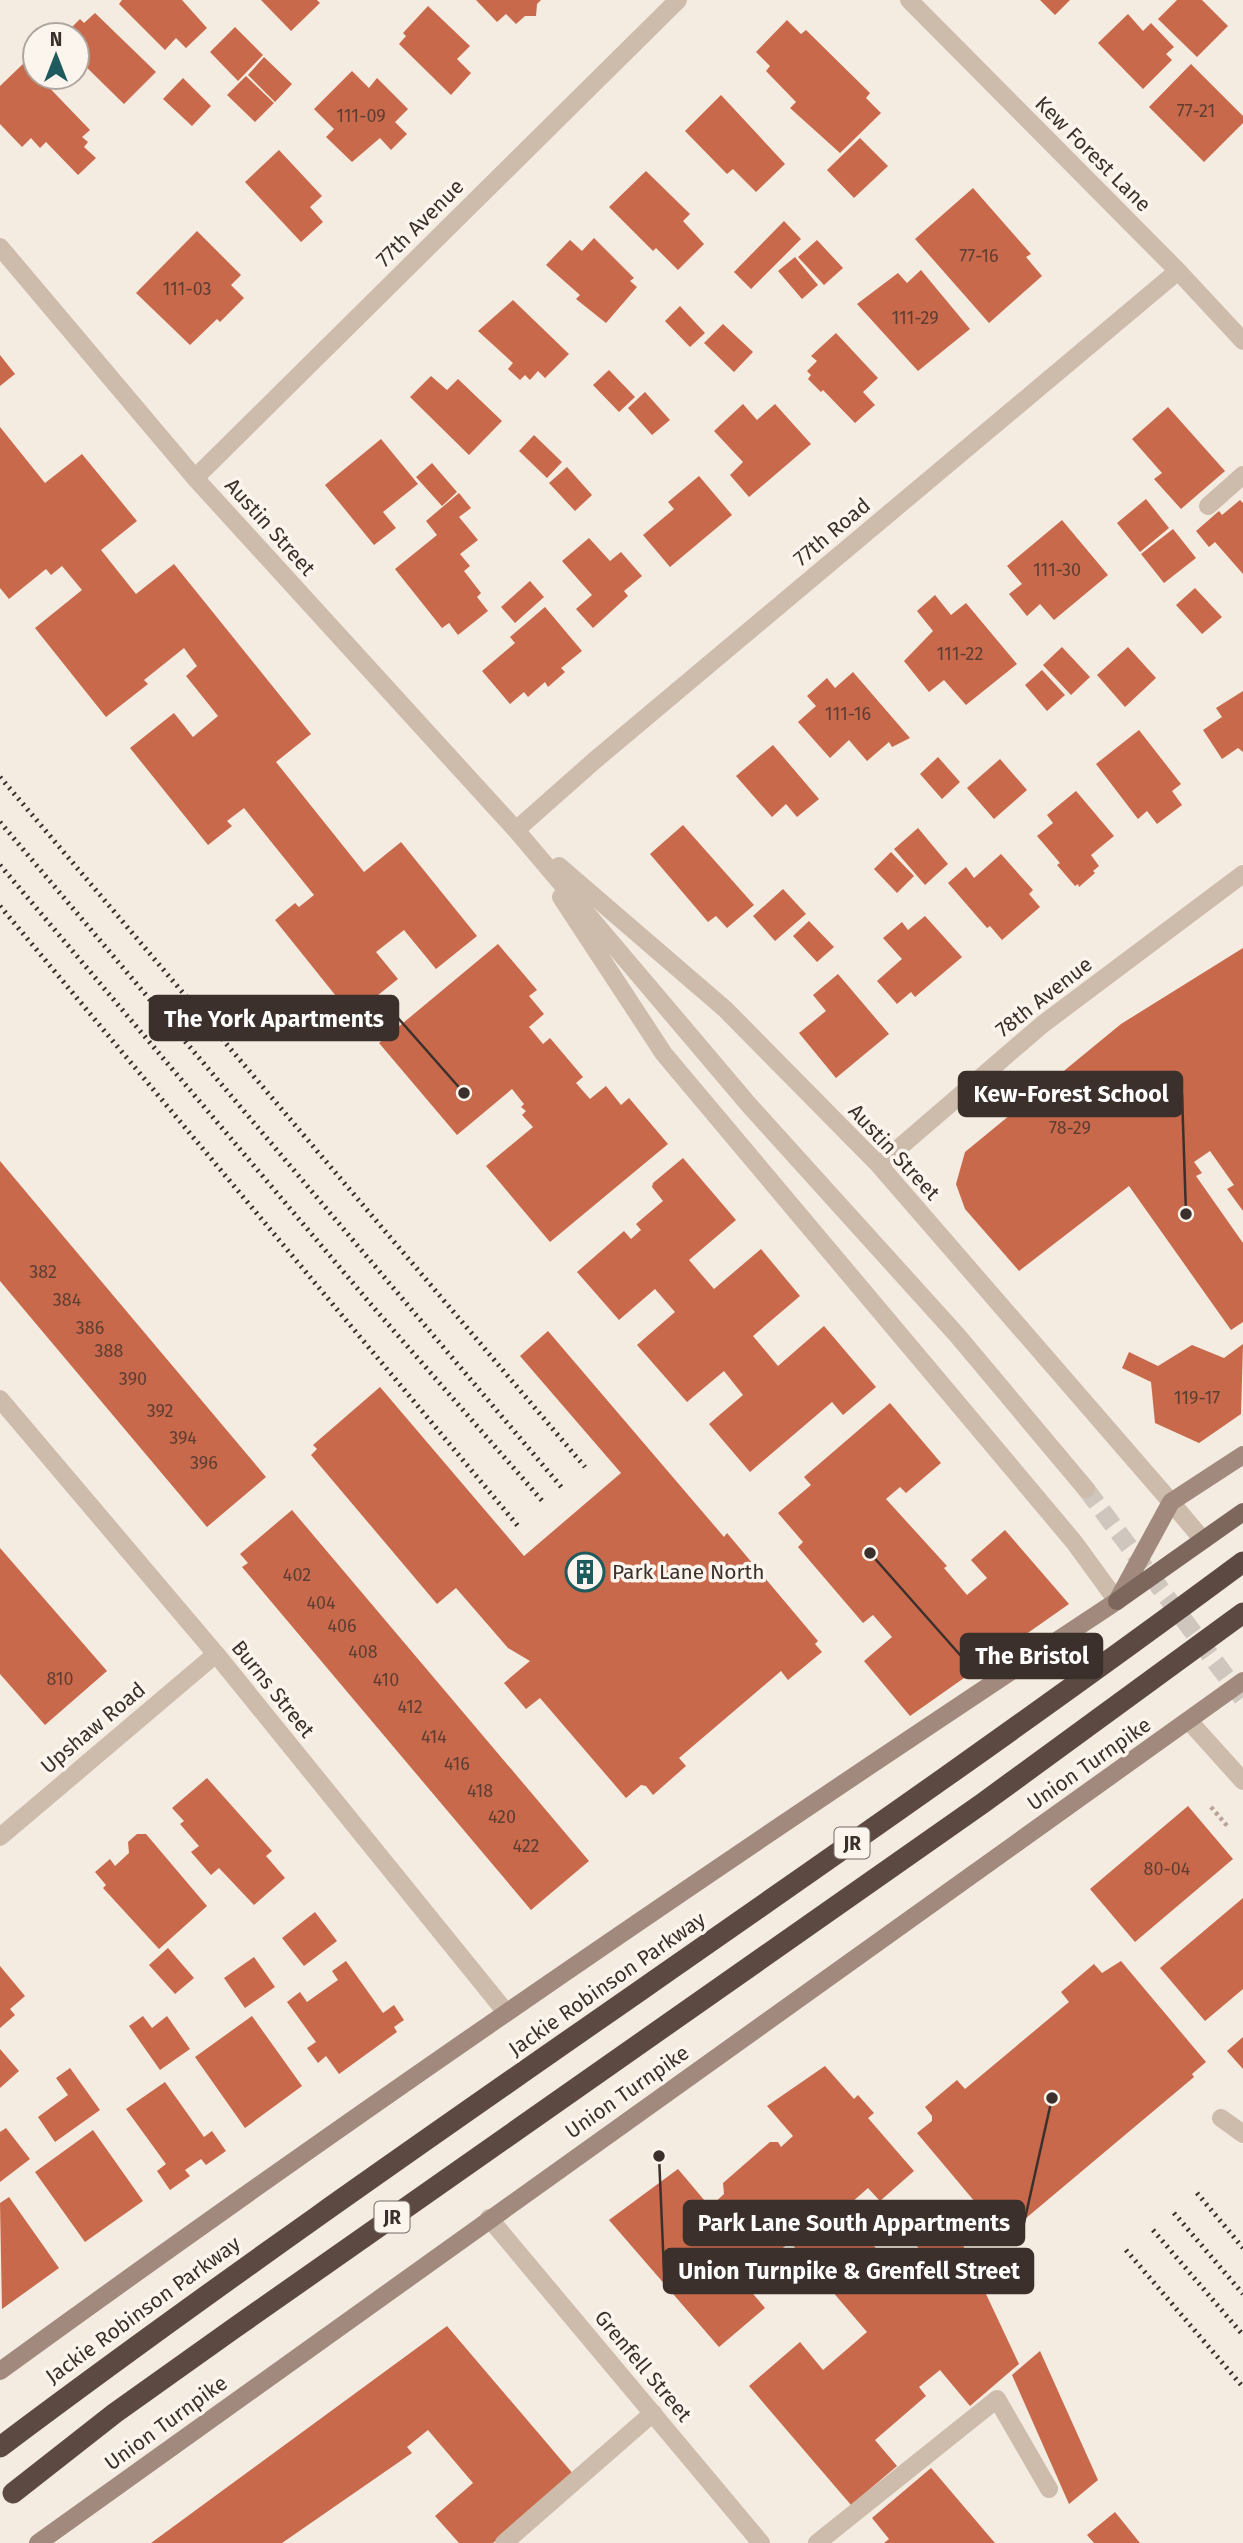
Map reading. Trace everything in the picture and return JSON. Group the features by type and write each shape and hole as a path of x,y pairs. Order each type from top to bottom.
{"highway":[{"name":"Jackie Robinson Parkway","path":"0,2446 253,2261 957,1770 1243,1562"},
{"name":"JR","path":"13,2493 116,2413 233,2329 984,1803 1243,1613"}],"main road":[{"path":"1117,1601 1171,1502 1243,1455"},
{"path":"0,2371 505,2011 1117,1601 1243,1512"},
{"name":"Union Turnpike","path":"38,2543 1243,1681"}],"street":[{"name":"77th Avenue","path":"195,478 678,0"},
{"name":"Kew Forest Lane","path":"909,0 1178,271 1243,341"},
{"name":"Austin Street","path":"0,247 195,478 516,830 749,1105 957,1335 1086,1489"},
{"name":"77th Road","path":"516,830 594,761 1178,271"},
{"path":"1208,506 1243,475"},
{"name":"Austin Street","path":"516,830 725,1009 879,1165 1203,1540"},
{"name":"Austin Street","path":"516,830 664,1054 1073,1542 1117,1601"},
{"name":"78th Avenue","path":"879,1165 1043,1024 1243,874"},
{"name":"Burns Street","path":"0,1399 216,1654 505,2011"},
{"name":"Upshaw Road","path":"0,1837 216,1654"},
{"path":"1189,1721 1243,1781"},
{"path":"1221,2118 1243,2134"},
{"name":"Grenfell Street","path":"489,2218 761,2543"},
{"path":"817,2543 997,2399 1049,2489"},
{"path":"504,2543 653,2413"}],"path":[{"path":"1211,1807 1229,1828"}],"building":[{"path":"122,0 182,0 207,28 186,48 176,38 165,50 119,4"},
{"path":"261,0 317,0 320,3 291,31"},
{"path":"476,0 541,0 537,4 536,16 525,16 516,24 506,14 497,22"},
{"path":"1040,0 1070,0 1055,15"},
{"path":"1177,0 1202,0 1228,26 1197,57 1158,19"},
{"path":"428,6 470,46 457,59 471,73 451,95 399,44 406,36 403,33"},
{"path":"95,13 156,72 124,104 91,72 91,21 86,21"},
{"path":"1128,14 1143,31 1151,23 1174,47 1166,54 1172,60 1143,89 1098,43"},
{"path":"787,20 801,34 806,30 870,93 866,98 881,113 840,153 790,108 796,102 766,71 770,66 756,52"},
{"path":"235,27 263,55 238,81 210,52"},
{"path":"264,57 292,84 275,102 248,75"},
{"path":"1191,64 1243,116 1243,123 1204,162 1149,107"},
{"path":"21,66 21,91 52,91 90,130 82,137 88,142 84,147 96,158 78,175 46,142 40,148 31,138 22,147 0,124 0,86"},
{"path":"352,71 369,88 377,78 408,109 395,122 407,134 391,150 380,138 352,162 326,137 334,129 314,109"},
{"path":"246,76 274,103 255,122 227,95"},
{"path":"183,78 211,106 192,126 163,99"},
{"path":"721,95 785,164 756,192 733,169 727,174 685,131"},
{"path":"860,138 888,166 854,198 827,170"},
{"path":"279,150 322,196 310,207 323,222 301,242 245,182"},
{"path":"646,171 690,214 683,221 704,244 678,270 656,248 653,251 609,207"},
{"path":"973,188 1031,254 1026,257 1042,276 989,323 915,239"},
{"path":"784,221 801,239 751,289 734,272"},
{"path":"197,231 241,275 231,285 244,298 220,322 217,319 190,345 136,293"},
{"path":"594,238 634,278 630,281 637,287 606,323 576,299 580,295 546,265 570,240 582,251"},
{"path":"817,240 843,268 824,285 798,257"},
{"path":"795,257 818,285 802,299 778,271"},
{"path":"921,270 970,329 918,371 857,304 898,273 907,283"},
{"path":"513,300 569,354 545,378 538,371 530,380 525,375 520,380 508,369 513,363 478,331"},
{"path":"680,306 705,333 690,347 665,321"},
{"path":"723,324 753,352 734,372 704,343"},
{"path":"836,333 878,378 863,392 875,405 855,423 823,390 821,392 808,379 811,375 807,371 817,361 811,356"},
{"path":"0,355 15,374 0,386"},
{"path":"609,370 635,397 619,412 593,385"},
{"path":"431,376 447,390 458,379 502,421 469,455 410,397"},
{"path":"645,392 670,420 652,435 628,408"},
{"path":"743,404 757,420 775,404 811,444 749,497 730,475 743,462 714,431"},
{"path":"1168,407 1225,471 1181,509 1154,479 1162,473 1132,439"},
{"path":"0,427 45,483 82,454 137,521 101,550 136,594 174,564 311,734 276,762 364,872 401,842 477,936 436,969 404,930 376,952 398,979 352,1016 275,920 295,903 299,907 314,895 244,808 227,821 232,826 208,845 130,748 174,713 193,737 218,716 186,676 197,666 184,648 144,680 148,684 106,717 35,628 82,590 62,566 51,575 46,569 9,599 0,588"},
{"path":"534,435 562,462 547,478 519,451"},
{"path":"381,439 418,484 383,512 396,528 374,545 325,485"},
{"path":"432,463 457,492 442,506 416,477"},
{"path":"567,467 592,495 575,511 549,483"},
{"path":"699,476 732,515 670,567 643,535 674,509 668,502"},
{"path":"459,493 471,508 459,517 478,540 460,554 470,566 464,571 481,593 477,597 488,611 458,635 449,623 442,628 395,569 437,535 426,521"},
{"path":"1146,499 1169,528 1140,552 1117,523"},
{"path":"1240,500 1243,503 1243,574 1215,542 1209,547 1196,531 1219,511 1222,515"},
{"path":"1062,520 1108,575 1054,620 1040,604 1027,616 1009,594 1022,584 1007,566"},
{"path":"1173,529 1196,558 1164,583 1141,554"},
{"path":"589,538 610,561 621,552 642,576 624,591 628,596 593,628 576,609 592,595 562,561"},
{"path":"530,581 544,597 515,623 501,607"},
{"path":"1195,588 1222,617 1202,634 1176,605"},
{"path":"935,595 951,615 966,603 1017,664 966,705 944,680 929,692 904,661 933,631 917,611"},
{"path":"545,607 582,651 561,668 565,672 548,687 545,682 528,697 524,692 510,704 482,671 515,643 510,637"},
{"path":"1062,647 1090,677 1071,695 1043,665"},
{"path":"1128,647 1156,678 1125,707 1097,675"},
{"path":"1042,670 1065,695 1047,711 1025,685"},
{"path":"853,672 910,738 892,747 889,742 867,761 849,740 830,758 798,722 816,706 807,696 827,678 835,688"},
{"path":"1243,691 1243,752 1238,748 1222,759 1203,730 1222,717 1216,708"},
{"path":"1139,730 1181,784 1172,791 1182,805 1157,824 1147,811 1138,819 1096,764"},
{"path":"773,745 819,799 797,817 786,804 772,817 736,776"},
{"path":"938,757 960,782 942,799 920,774"},
{"path":"1000,759 1027,790 994,819 967,788"},
{"path":"1076,791 1114,836 1091,855 1099,866 1079,887 1078,884 1075,886 1057,865 1060,863 1037,836 1053,823 1047,815"},
{"path":"683,825 754,905 727,928 716,916 708,922 650,854"},
{"path":"918,828 948,864 925,885 894,849"},
{"path":"891,852 914,876 897,893 874,869"},
{"path":"1001,854 1033,890 1029,894 1040,907 1002,940 990,926 987,928 948,883 966,867 974,878"},
{"path":"783,889 806,914 775,941 753,916"},
{"path":"925,916 962,957 915,997 911,992 897,1004 877,981 902,959 883,938 902,922 908,930"},
{"path":"809,921 834,947 817,962 793,936"},
{"path":"498,944 537,990 529,996 544,1014 529,1027 543,1044 550,1038 583,1077 576,1083 590,1099 606,1086 621,1105 629,1098 668,1144 550,1242 486,1166 533,1127 522,1115 526,1111 521,1107 524,1104 512,1089 457,1135 379,1043"},
{"path":"1243,948 1243,1211 1227,1189 1234,1185 1210,1151 1194,1162 1202,1173 1196,1176 1243,1243 1243,1322 1231,1330 1129,1186 1019,1271 965,1209 956,1184 965,1152 1121,1024"},
{"path":"838,974 889,1034 836,1078 799,1033 826,1011 813,995"},
{"path":"683,1158 736,1220 689,1260 714,1289 761,1249 800,1296 753,1336 778,1366 824,1326 876,1387 843,1415 832,1402 750,1472 709,1424 743,1395 724,1371 687,1402 637,1345 675,1312 655,1289 619,1320 577,1272 624,1231 631,1239 641,1230 636,1224 663,1201 652,1187 653,1183"},
{"path":"0,1161 266,1477 207,1527 0,1281"},
{"name":"Park Lane North","path":"548,1331 724,1537 727,1533 818,1641 815,1644 822,1652 788,1680 781,1671 679,1758 686,1766 653,1795 646,1786 641,1785 626,1798 540,1698 526,1709 504,1683 530,1661 508,1648 456,1588 437,1604 311,1455 317,1449 313,1445 380,1387 524,1556 621,1473 520,1356"},
{"path":"1243,1344 1241,1414 1199,1443 1155,1423 1151,1382 1122,1368 1129,1352 1158,1366 1192,1345 1224,1358"},
{"path":"890,1403 941,1463 906,1493 900,1487 886,1499 947,1566 944,1568 967,1595 987,1578 971,1560 1005,1530 1069,1604 910,1716 864,1661 892,1637 873,1615 863,1623 798,1547 803,1542 778,1513 811,1485 804,1477"},
{"path":"292,1510 589,1861 531,1910 242,1567 248,1563 240,1554"},
{"path":"0,1548 107,1671 45,1725 0,1674"},
{"path":"207,1778 272,1851 266,1856 285,1878 254,1905 219,1868 211,1875 191,1852 199,1846 180,1824 184,1821 172,1808"},
{"path":"1188,1806 1233,1859 1135,1942 1090,1889"},
{"path":"137,1834 146,1834 207,1906 159,1949 103,1888 106,1885 95,1872 110,1859 115,1866 129,1853 128,1842"},
{"path":"1243,1898 1243,1989 1205,2021 1160,1968"},
{"path":"315,1912 337,1941 304,1966 282,1938"},
{"path":"168,1948 194,1978 175,1994 149,1965"},
{"path":"254,1957 275,1987 245,2008 224,1978"},
{"path":"346,1961 383,2013 394,2005 404,2020 394,2027 397,2032 339,2074 326,2056 318,2063 307,2048 316,2042 287,2002 300,1992 307,2002 338,1980 332,1971"},
{"path":"1121,1961 1206,2062 1192,2074 1194,2077 1019,2224 1017,2221 1002,2234 917,2133 932,2121 932,2116 925,2107 957,2080 965,2089 1069,2002 1061,1992 1094,1964 1102,1973"},
{"path":"0,1966 25,1996 10,2009 15,2015 0,2028"},
{"path":"143,2016 152,2028 167,2016 190,2049 160,2070 129,2026"},
{"path":"252,2016 302,2086 245,2128 195,2057"},
{"path":"1243,2037 1243,2069 1227,2051"},
{"path":"0,2049 19,2071 0,2088"},
{"path":"825,2066 854,2099 858,2095 874,2113 868,2118 914,2171 880,2201 868,2188 843,2210 911,2289 936,2268 915,2244 943,2221 961,2241 1019,2364 970,2406 940,2370 919,2387 926,2396 875,2440 897,2466 851,2505 749,2386 800,2342 823,2370 867,2332 790,2242 743,2282 765,2308 719,2347 609,2220 678,2169 710,2207 724,2194 723,2183 770,2142 778,2142 781,2147 793,2136 767,2106"},
{"path":"70,2068 100,2110 55,2142 38,2117 68,2095 56,2078"},
{"path":"165,2082 204,2137 212,2131 226,2151 206,2165 201,2159 185,2170 190,2176 170,2190 157,2171 166,2164 126,2109"},
{"path":"6,2128 30,2159 0,2182 0,2132"},
{"path":"93,2130 143,2201 85,2242 35,2172"},
{"path":"9,2197 59,2268 2,2309 0,2203"},
{"path":"447,2326 574,2475 493,2543 459,2543 435,2516 473,2483 428,2430 407,2447 412,2453 282,2543 151,2543"},
{"path":"1040,2351 1098,2480 1069,2504 1012,2375"},
{"path":"931,2468 995,2543 884,2543 889,2539 872,2518"},
{"path":"1115,2512 1140,2543 1094,2543 1087,2535"}],"tunnel":[{"path":"1086,1489 1243,1699"}],"railway":[{"path":"0,777 585,1467"},
{"path":"0,822 563,1489"},
{"path":"0,865 374,1308 545,1504"},
{"path":"0,906 518,1526"},
{"path":"1197,2193 1243,2248"},
{"path":"1174,2213 1243,2294"},
{"path":"1153,2230 1243,2335"},
{"path":"1126,2250 1243,2387"}],"place":[{"name":"The York Apartments","path":"464,1093"},
{"name":"Kew-Forest School","path":"1186,1214"},
{"name":"The Bristol","path":"870,1553"},
{"name":"Park Lane North","path":"585,1572"},
{"name":"Park Lane South Appartments","path":"1052,2098"},
{"name":"Union Turnpike & Grenfell Street","path":"659,2156"}]}
